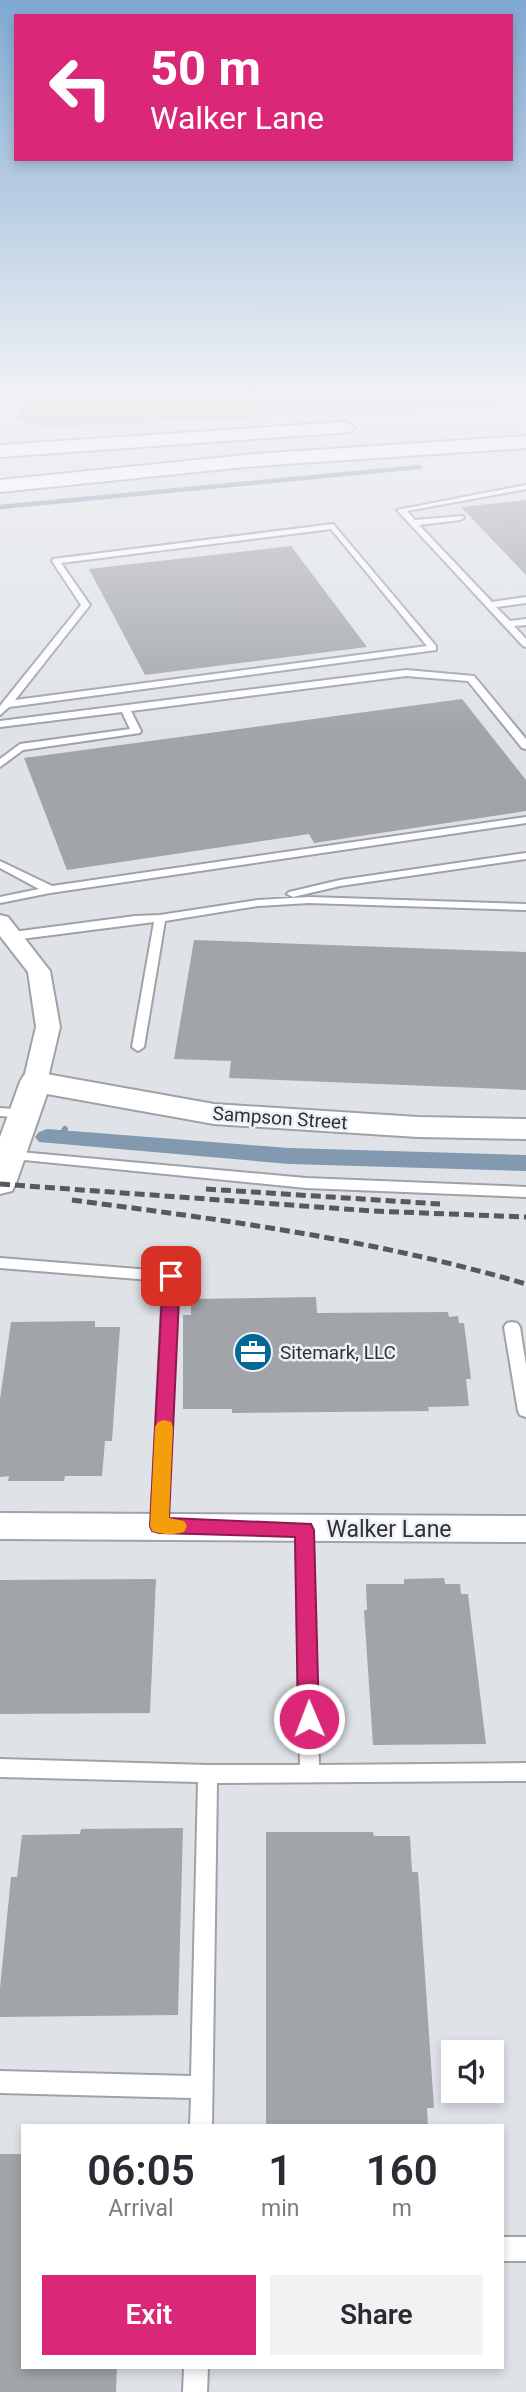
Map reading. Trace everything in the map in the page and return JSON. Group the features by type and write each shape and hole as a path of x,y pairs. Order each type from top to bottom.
{"street":[{"path":"7,929 39,971 48,1027 36,1082 11,1139"},
{"name":"Sampson Street","path":"36,1082 214,1114 418,1127 526,1129"},
{"name":"Walker Lane","path":"0,1526 304,1530 526,1529"}],"lane":[{"path":"408,509 401,510 526,644"},
{"path":"414,523 460,518"},
{"path":"334,526 433,648 4,708 86,606 57,561 334,526"},
{"path":"490,605 526,600"},
{"path":"508,624 526,622"},
{"path":"20,747 3,724 406,673 471,678 526,746"},
{"path":"0,764 20,747 136,731 125,709"},
{"path":"0,900 50,890 526,820"},
{"path":"7,929 160,918 258,903 340,883 526,856"},
{"path":"0,864 50,890"},
{"path":"258,903 309,900 526,907"},
{"path":"138,1047 160,918"},
{"path":"11,1139 306,1183 526,1192"},
{"path":"0,1263 171,1276 159,1526"},
{"path":"512,1327 526,1411"},
{"path":"304,1530 310,1773"},
{"path":"0,1768 208,1774 526,1772"},
{"path":"201,2124 208,1774"},
{"path":"0,2082 202,2087"},
{"path":"504,2249 526,2249"},
{"path":"195,2392 196,2369"}],"building":[{"path":"463,509 526,509 526,575"},
{"path":"291,546 367,647 145,675 89,569"},
{"path":"462,699 526,780 526,811 314,843 309,834 67,870 24,758"},
{"path":"194,940 526,952 526,1090 229,1078 231,1061 174,1059"},
{"path":"316,1297 317,1313 448,1312 449,1317 458,1316 459,1323 464,1323 471,1379 466,1379 469,1406 428,1407 429,1411 232,1413 232,1409 183,1409 183,1315 191,1315 191,1299"},
{"path":"95,1321 95,1327 120,1327 112,1441 105,1441 102,1476 65,1476 64,1481 8,1481 9,1476 0,1477 0,1399 11,1322"},
{"path":"444,1578 445,1584 460,1584 461,1594 468,1594 486,1744 373,1745 364,1610 367,1610 366,1584 404,1584 404,1579"},
{"path":"156,1579 150,1713 0,1714 0,1580"},
{"path":"183,1828 178,2015 0,2017 0,1988 11,1877 17,1877 22,1835 80,1834 81,1829"},
{"path":"266,1832 373,1832 374,1836 410,1836 412,1872 418,1872 434,2108 427,2108 428,2124 266,2124"},
{"path":"0,2154 21,2154 21,2369 117,2369 116,2392 0,2392"}],"waterway":[{"path":"60,1138 65,1129"},
{"path":"47,1137 289,1156 526,1163"}],"railway":[{"path":"0,1184 373,1211 526,1217"},
{"path":"206,1189 440,1204"},
{"path":"72,1200 357,1243 526,1284"}],"slow traffic":[{"path":"164,1427 159,1526 177,1526"}],"place":[{"name":"Sitemark, LLC","path":"253,1352"}],"route":[{"path":"171,1276 159,1526 304,1530 309,1719"}]}
